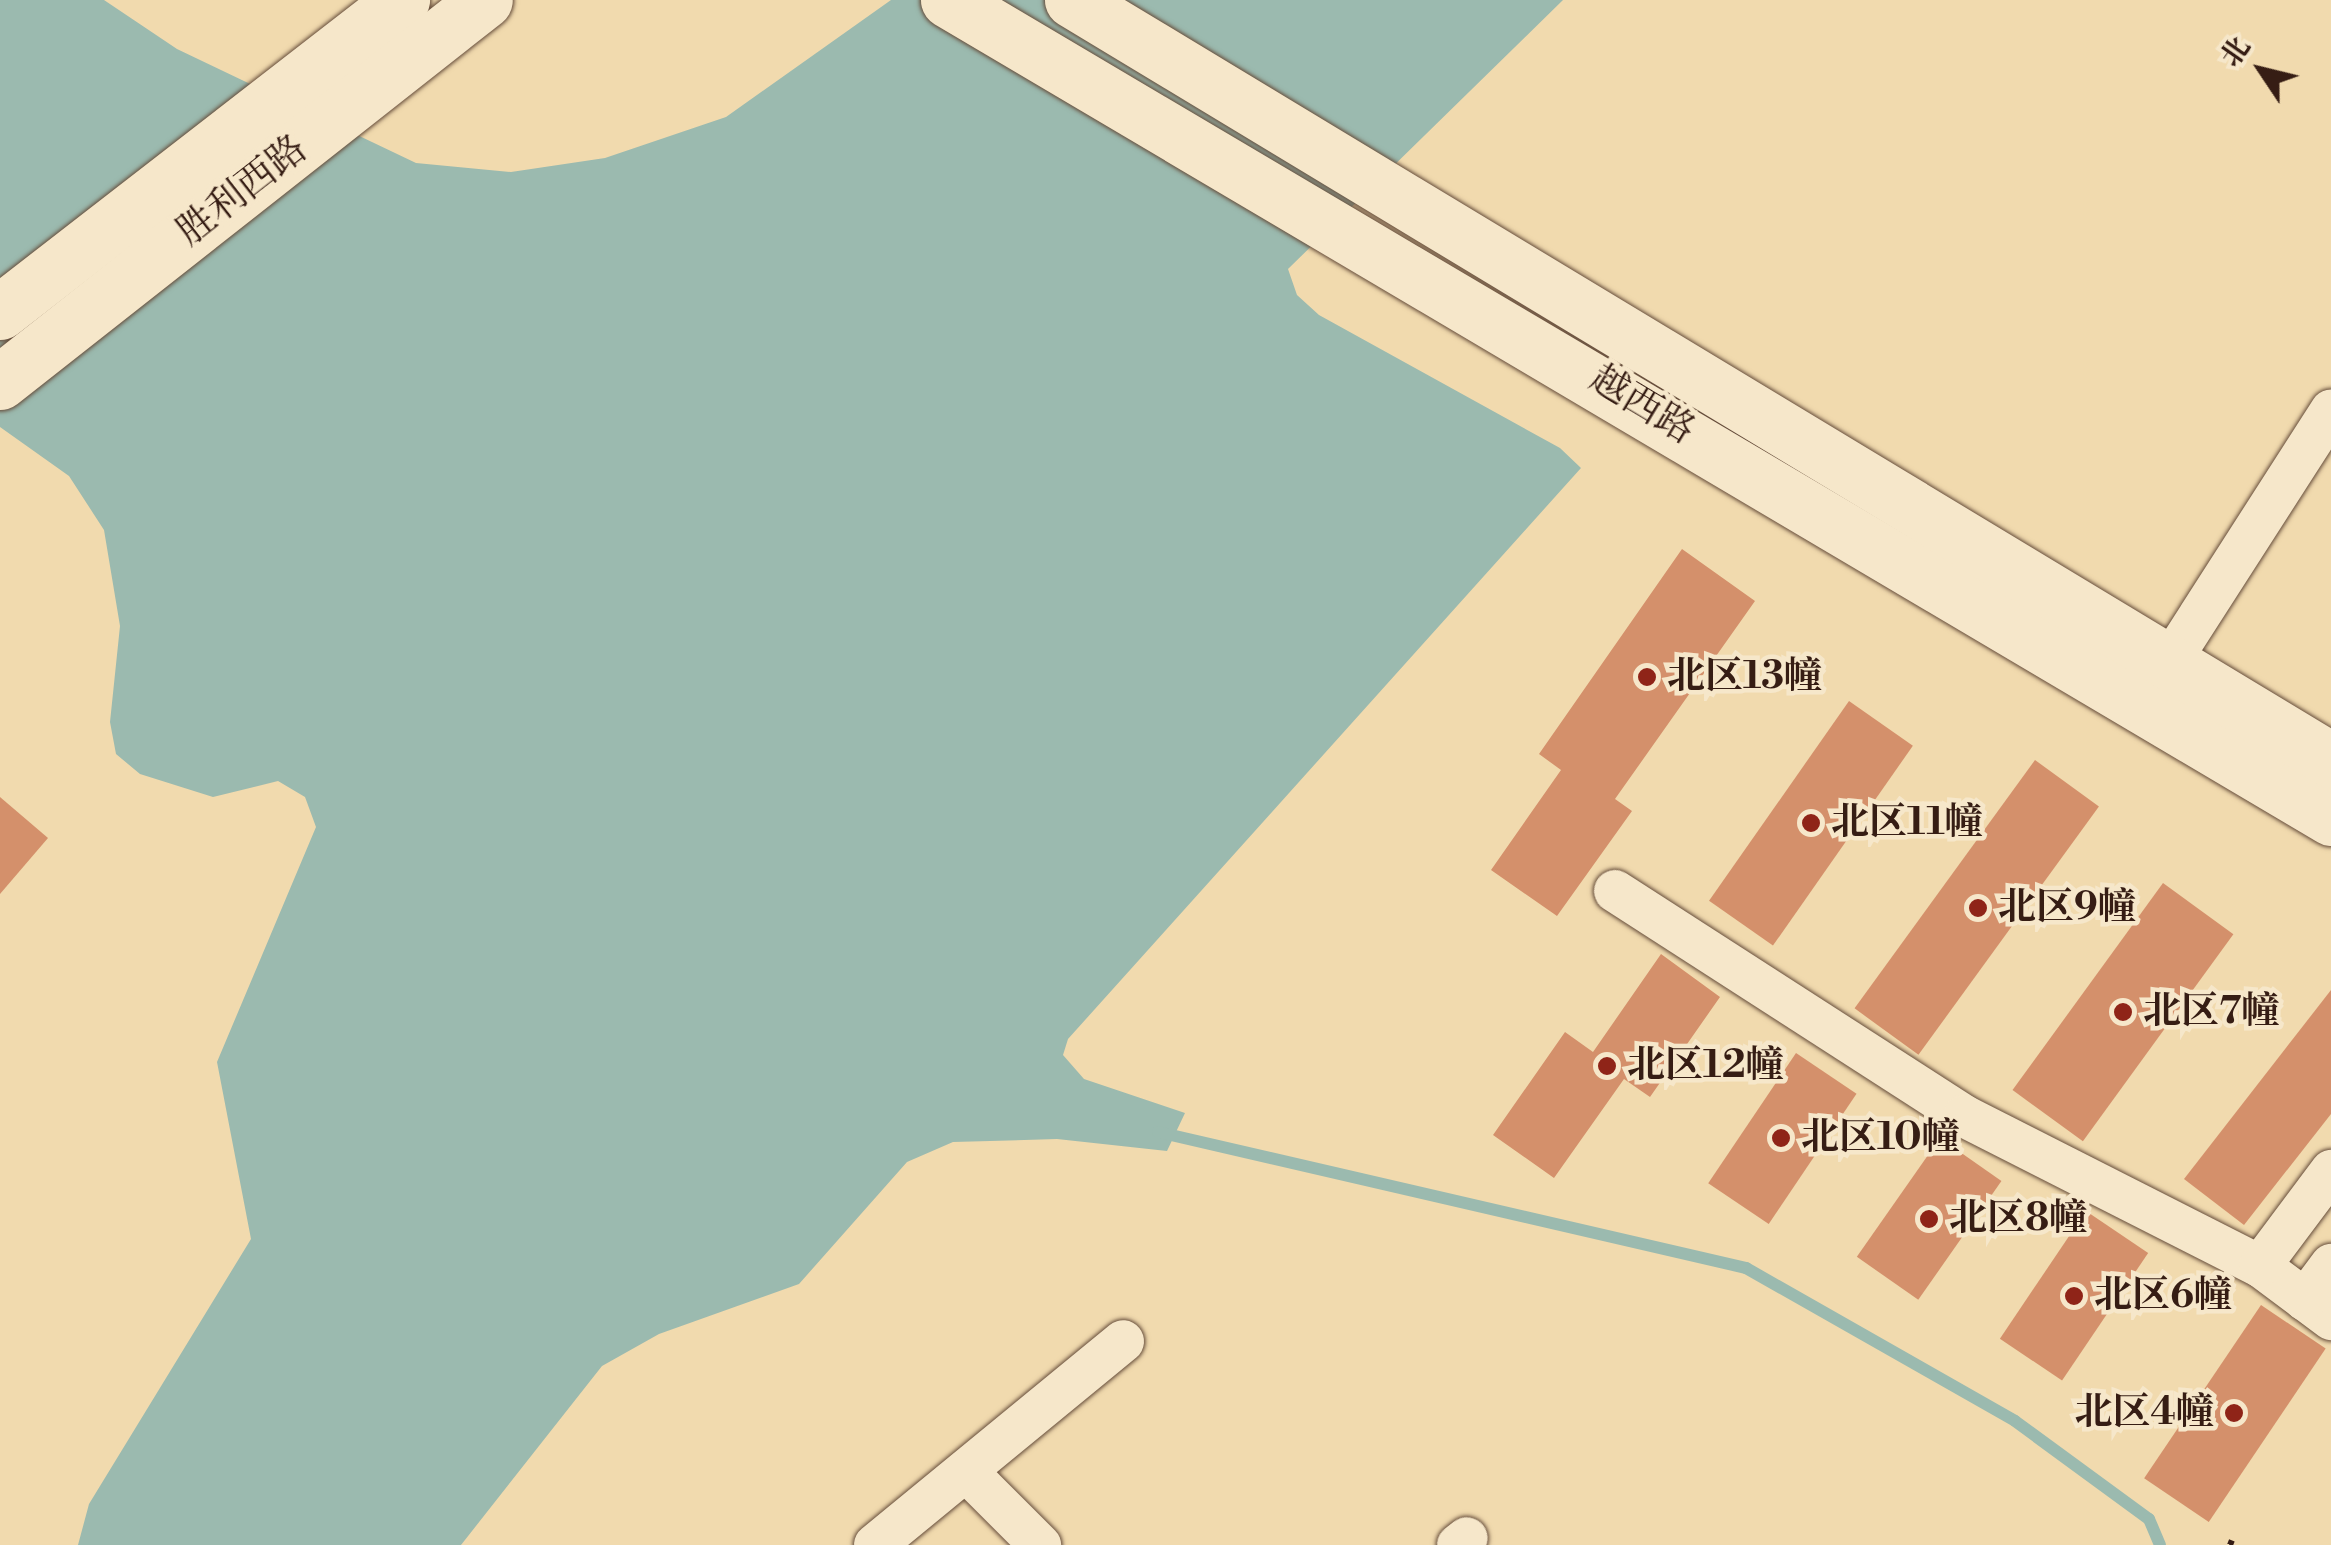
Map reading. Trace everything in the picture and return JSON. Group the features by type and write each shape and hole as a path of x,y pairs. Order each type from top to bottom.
{"main road":[{"name":"胜利西路","path":"0,382 339,84 402,0"},
{"name":"胜利西路","path":"0,312 339,84 485,0"},
{"name":"越西路","path":"948,0 1456,265 2169,663 2331,760"},
{"name":"越西路","path":"1072,0 1456,265 2331,818"}],"street":[{"path":"2169,663 2331,411"},
{"path":"1615,892 1964,1116 2260,1266 2318,1309 2331,1264"},
{"path":"2260,1266 2331,1170"},
{"path":"874,1545 1123,1341"},
{"path":"966,1470 1040,1545"}],"water":[{"path":"0,0 104,0 177,49 416,163 511,172 605,158 726,117 891,0 1563,0 1288,269 1297,295 1319,315 1560,448 1581,468 1068,1039 1063,1055 1084,1079 1185,1113 1167,1151 1057,1139 953,1142 907,1162 799,1284 659,1334 602,1366 461,1545 78,1545 89,1504 251,1239 217,1062 316,827 305,797 278,781 213,797 140,774 116,754 110,722 120,626 104,530 69,476 0,427"}],"building":[{"name":"北区13幢","path":"1682,549 1755,601 1615,799 1632,811 1557,916 1491,870 1561,770 1539,754"},
{"name":"北区11幢","path":"1849,701 1913,746 1773,946 1709,901"},
{"name":"北区9幢","path":"2035,760 2099,806 1918,1055 1855,1008"},
{"path":"0,797 48,838 0,894"},
{"name":"北区7幢","path":"2163,883 2233,934 2083,1141 2013,1090"},
{"name":"北区12幢","path":"1661,954 1720,997 1650,1097 1624,1079 1554,1178 1493,1135 1565,1032 1593,1052"},
{"path":"2331,990 2331,1114 2244,1225 2184,1179"},
{"name":"北区10幢","path":"1796,1053 1857,1094 1769,1224 1708,1183"},
{"name":"北区8幢","path":"1940,1138 2001,1181 1918,1300 1857,1257"},
{"name":"北区6幢","path":"2086,1211 2148,1253 2062,1381 2000,1339"},
{"name":"北区4幢","path":"2261,1305 2326,1349 2209,1522 2144,1478"}],"waterway":[{"path":"1158,1132 1746,1268 2015,1421 2149,1519 2160,1545"}],"place":[{"name":"北区13幢","path":"1647,677"},
{"name":"北区11幢","path":"1811,823"},
{"name":"北区9幢","path":"1978,908"},
{"name":"北区7幢","path":"2123,1012"},
{"name":"北区12幢","path":"1607,1066"},
{"name":"北区10幢","path":"1781,1138"},
{"name":"北区8幢","path":"1929,1219"},
{"name":"北区6幢","path":"2074,1296"},
{"name":"北区4幢","path":"2234,1413"}]}
